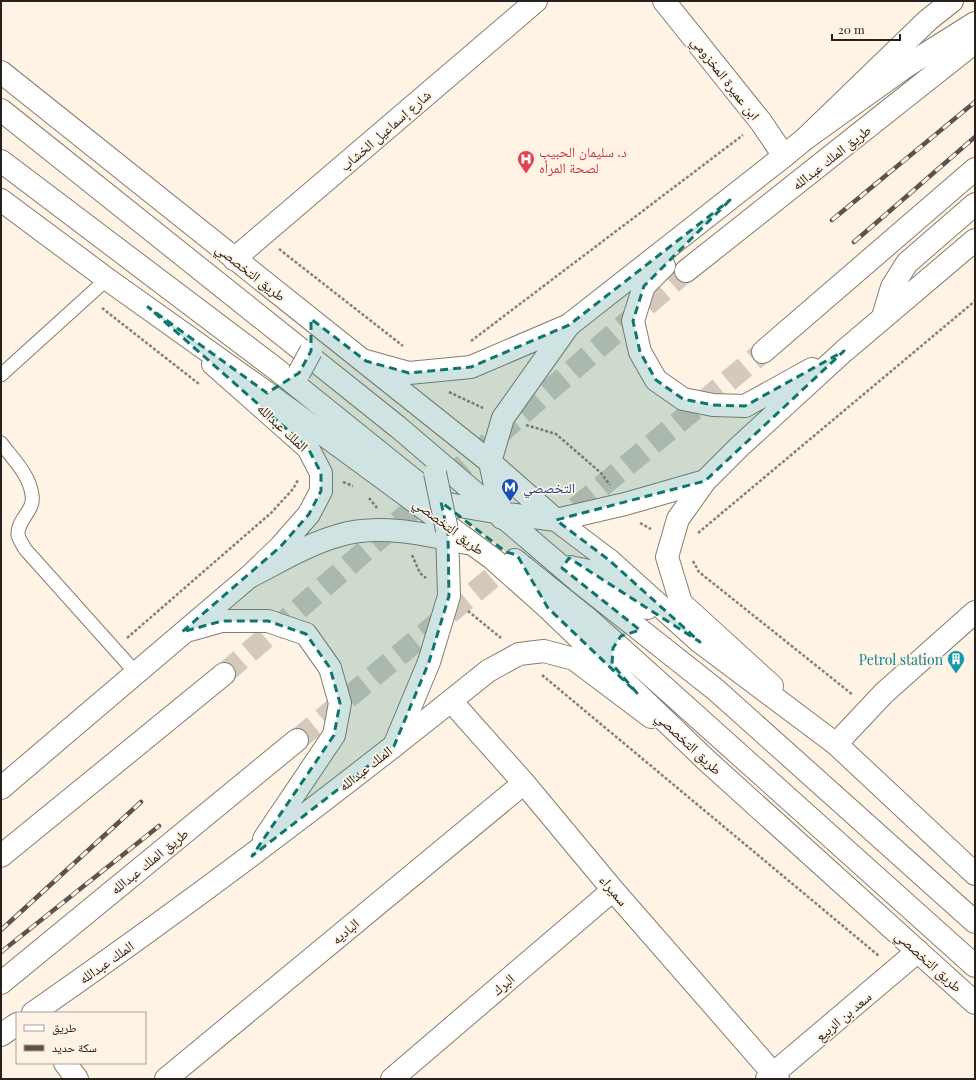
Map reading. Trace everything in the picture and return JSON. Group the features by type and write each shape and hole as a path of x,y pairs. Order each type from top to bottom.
{"main road":[{"name":"شارع إسماعيل الخشاب","path":"234,259 536,1"},
{"name":"ابن عميرة المخزومي","path":"664,1 760,122 784,156"},
{"path":"806,138 928,20 952,1"},
{"path":"366,361 409,373 472,367 569,325 730,200 806,138 905,67 975,23"},
{"name":"طريق الملك عبدالله","path":"686,271 975,42"},
{"name":"طريق التخصصي","path":"1,72 234,259 366,361 490,462 556,520 609,560 700,642 836,744 975,874"},
{"path":"1,110 427,452 559,564 716,690 975,922"},
{"path":"1,161 295,377 444,504 515,557 616,644 975,966"},
{"path":"763,352 975,169"},
{"name":"طريق التخصصي","path":"1,200 107,279 268,393 474,545 548,608 705,759 975,1003"},
{"path":"730,200 644,286 633,321 640,352 656,380 683,399 713,405 745,406 844,351"},
{"path":"883,317 892,287 907,264 975,204"},
{"path":"975,240 844,351 739,447 705,481 678,519 666,557 682,603 836,744 884,693 975,612"},
{"name":"الملك عبدالله","path":"148,307 308,448 321,473"},
{"path":"268,393 295,377 311,351 311,319"},
{"path":"548,608 515,557 500,513 490,462 503,418 569,325"},
{"path":"366,361 403,405 427,452 434,473 447,535 449,596 429,662 394,746"},
{"path":"1,788 248,577 281,546 309,514 321,491 321,473"},
{"name":"طريق التخصصي","path":"398,488 444,504 556,520 625,504 705,481"},
{"path":"248,577 322,541 361,531 416,532 447,535 474,545 515,557 559,564 589,571 700,642"},
{"path":"182,632 222,621 268,621 306,634 330,668 340,703 334,735 252,856"},
{"path":"637,693 612,664 613,648 621,636 632,630 648,628 665,630 700,642"},
{"name":"الملك عبدالله","path":"34,1012 126,948 252,856 488,671 519,654 544,651 574,659 705,759"},
{"path":"1,856 224,674"},
{"name":"سميراء","path":"451,701 524,783 613,890 773,1077"},
{"name":"طريق الملك عبدالله","path":"1,983 297,740"},
{"name":"الباديه","path":"166,1079 524,783"},
{"name":"البرك","path":"392,1079 613,890"},
{"name":"سعد بن الربيع","path":"773,1077 918,951"},
{"path":"1,1035 16,1026"},
{"path":"1,1039 16,1026"},
{"path":"66,1064 77,1079"}],"lane":[{"path":"1,375 86,295 107,279"},
{"path":"1,443 28,481 33,496 30,510 19,524 18,535 25,549 136,673"}],"path":[{"path":"470,341 760,122"},
{"path":"262,235 408,351"},
{"path":"86,295 205,389"},
{"path":"696,535 975,301"},
{"path":"503,418 556,434 601,473"},
{"path":"115,649 271,513 293,489 305,468 356,487"},
{"path":"368,496 407,545 420,572"},
{"path":"692,558 699,572 870,709"},
{"path":"449,596 494,631 519,654 897,970"}],"highlighted area":[{"path":"730,200 644,286 633,321 640,352 656,380 683,399 713,405 745,406 844,351 705,481 556,520 609,560 700,642 569,558 562,568 640,630 621,636 613,648 612,664 637,693 548,608 517,555 506,552 441,502 448,533 449,596 429,662 394,746 252,856 334,735 340,703 330,668 306,634 268,621 222,621 182,632 281,546 309,514 321,491 321,473 308,448 148,307 267,393 299,373 311,351 311,319 366,361 409,373 471,367 569,325"}],"tunnel":[{"path":"224,674 686,271"},
{"path":"297,740 763,352"}],"railway":[{"path":"832,220 975,102"},
{"path":"854,242 975,137"},
{"path":"1,930 141,802"},
{"path":"1,952 159,826"}],"place":[{"name":"د. سليمان الحبيب لصحة المرأه","path":"526,174"},
{"name":"التخصصي","path":"510,502"},
{"name":"Petrol station","path":"956,674"}]}
